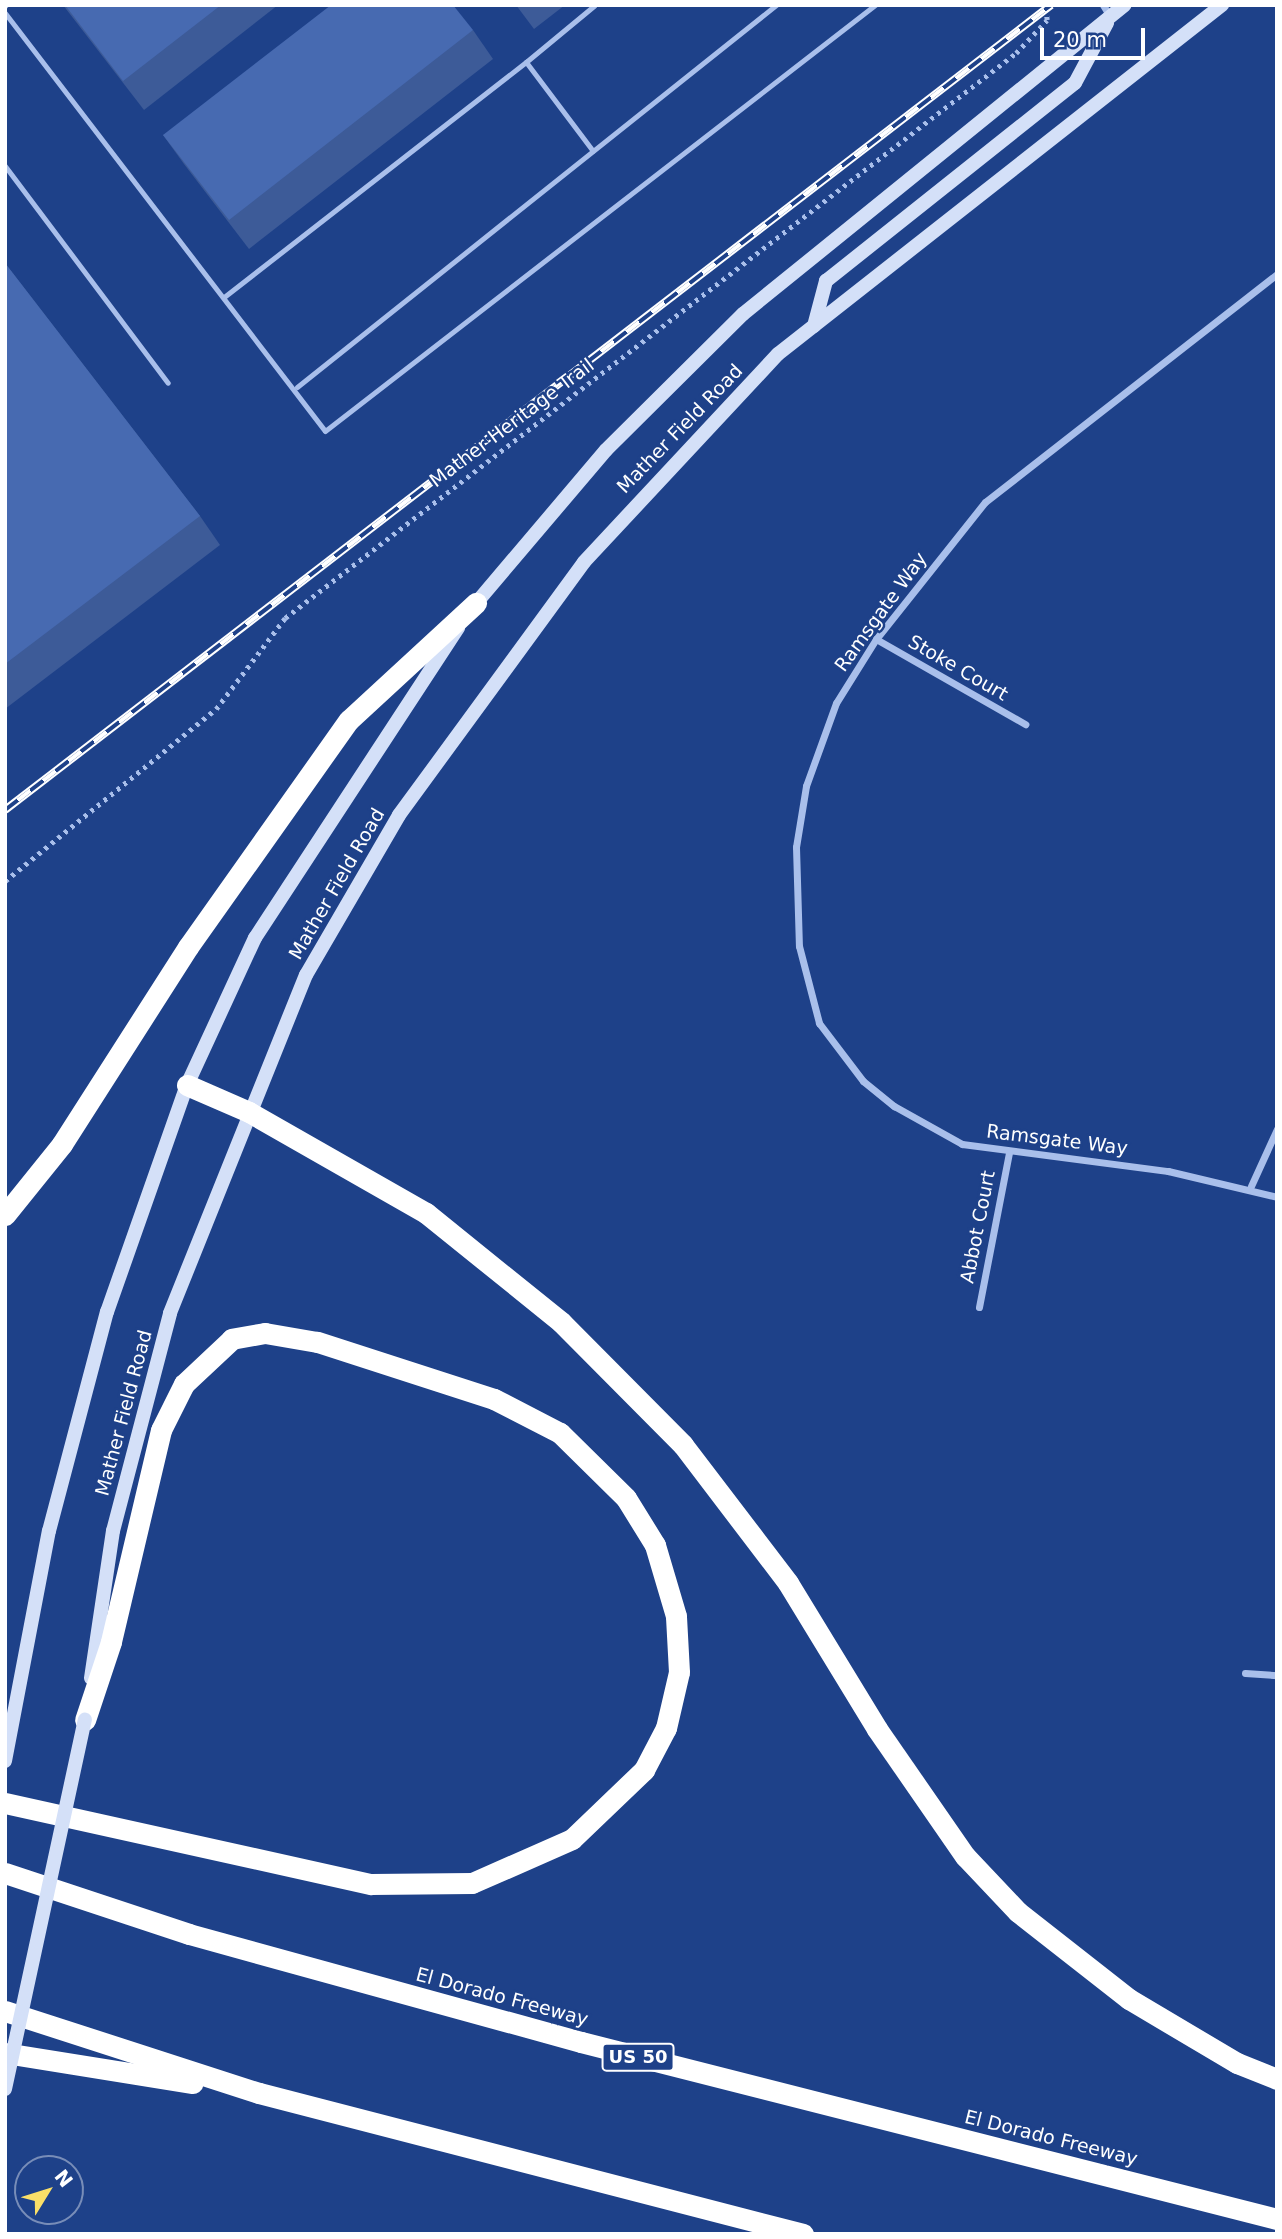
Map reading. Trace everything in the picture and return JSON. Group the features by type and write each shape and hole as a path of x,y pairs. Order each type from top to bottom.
{"highway":[{"path":"5,1215 62,1144 188,947 349,720 476,603"},
{"path":"187,1085 248,1112 426,1213 561,1322 707,1477 788,1583 877,1729 965,1856 1017,1912 1129,1999 1237,2063 1277,2079"},
{"path":"5,1803 371,1884 472,1883 572,1839 644,1770 666,1728 679,1672 676,1616 654,1545 626,1497 560,1433 494,1399 317,1342 265,1333 232,1339 184,1384 161,1430 111,1642 85,1720"},
{"name":"El Dorado Freeway","path":"5,1874 189,1934 581,2042 1277,2219"},
{"path":"5,2011 259,2093 803,2234"},
{"path":"5,2053 259,2093"}],"main road":[{"name":"Mather Field Road","path":"5,1761 50,1531 107,1312 187,1085 255,938 353,780 476,603 606,450 743,314 1107,11 1125,5"},
{"name":"Mather Field Road","path":"5,2089 85,1720 113,1531 170,1313 248,1112 306,975 399,815 536,624 650,486 778,354 1222,5"},
{"path":"814,326 826,281 1075,83 1107,11"}],"street":[{"name":"Ramsgate Way","path":"1277,274 985,502 876,639 836,703 806,786 796,847 799,947 819,1023 863,1080 926,1126 962,1144 1009,1153 1084,1158 1251,1186 1277,1197"},
{"name":"Stoke Court","path":"876,639 1025,724"},
{"path":"1251,1186 1277,1129"},
{"name":"Abbot Court","path":"979,1307 1009,1153"},
{"path":"1245,1672 1277,1675"}],"lane":[{"path":"224,297 526,62 595,5"},
{"path":"297,387 776,5"},
{"path":"5,13 224,297 297,387 325,431 875,5"},
{"path":"526,62 593,151"},
{"path":"5,166 168,383"}],"path":[{"name":"Mather Heritage Trail","path":"5,881 216,709 285,618 1016,53 1047,20 1045,5"}],"building":[{"path":"65,5 221,5 123,81"},
{"path":"331,5 453,5 473,30 229,220 163,135"},
{"path":"5,263 200,516 5,664"}],"railway":[{"path":"5,810 1051,5"}]}
